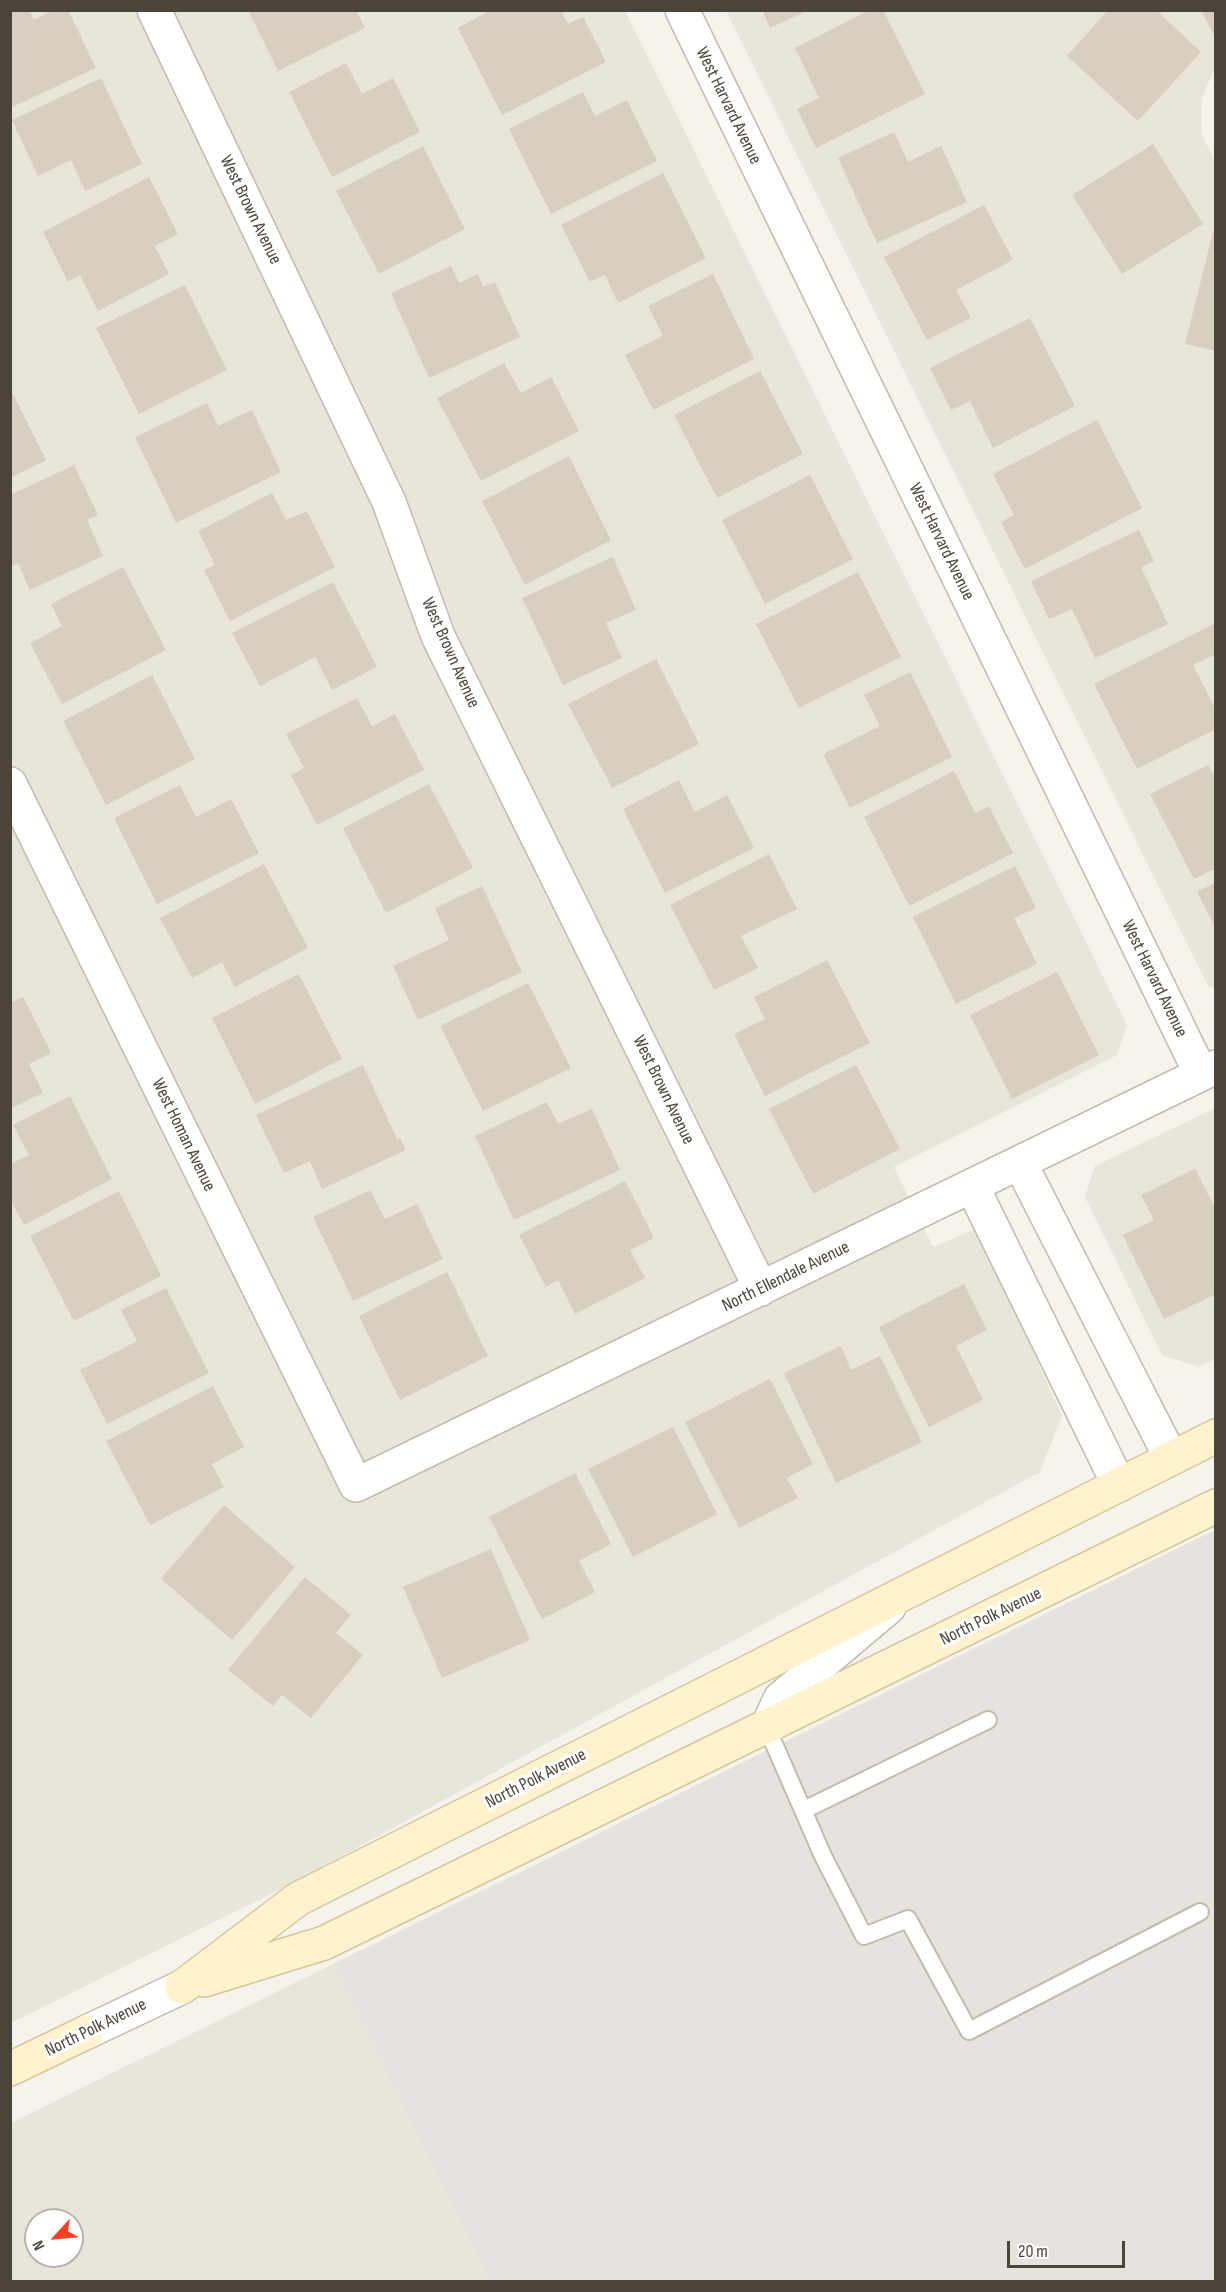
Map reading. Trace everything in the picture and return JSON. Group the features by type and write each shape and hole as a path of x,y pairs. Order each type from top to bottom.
{"main road":[{"name":"North Polk Avenue","path":"182,1986 298,1899 1215,1436"},
{"name":"North Polk Avenue","path":"182,1986 324,1943 767,1728 1215,1506"},
{"name":"North Polk Avenue","path":"10,2069 87,2032"}],"street":[{"name":"West Brown Avenue","path":"154,10 389,502 438,636 761,1289"},
{"name":"West Harvard Avenue","path":"682,10 1208,1071"},
{"name":"West Homan Avenue","path":"10,784 356,1485"},
{"name":"North Ellendale Avenue","path":"356,1485 1208,1071"},
{"path":"1020,1162 1171,1458"},
{"path":"972,1186 1119,1485"},
{"name":"North Polk Avenue","path":"767,1728 780,1699 903,1593"},
{"name":"North Polk Avenue","path":"87,2032 182,1986"}],"lane":[{"path":"804,1810 988,1720"},
{"path":"767,1728 823,1856 864,1936 908,1919 969,2031 1200,1912"}],"shaded area":[{"path":"11,11 625,11 1127,1025 1117,1055 894,1167 933,1247 978,1228 1062,1416 1040,1472 293,1883 11,2023"},
{"path":"726,11 1215,11 1215,66 1202,99 1201,118 1202,135 1216,163 1215,988 1208,986"},
{"path":"1215,1108 1215,1359 1199,1367 1162,1355 1085,1197 1095,1166"},
{"path":"1215,1530 1215,2281 490,2281 333,1964"},
{"path":"333,1964 490,2281 11,2282 11,2123"}],"building":[{"path":"10,10 29,10 34,20 54,10 68,10 96,68 10,108"},
{"path":"248,10 356,10 365,28 278,71"},
{"path":"491,10 561,10 568,24 583,17 606,62 502,115 458,28"},
{"path":"762,10 808,10 770,28"},
{"path":"870,10 883,10 925,94 816,148 797,109 819,98 795,48"},
{"path":"1108,10 1156,10 1201,52 1138,121 1067,56"},
{"path":"1201,10 1216,10 1216,39"},
{"path":"346,63 362,94 393,78 420,132 332,177 289,92"},
{"path":"101,78 142,164 85,191 71,160 38,176 12,120"},
{"path":"583,92 595,116 627,100 657,161 551,214 509,129"},
{"path":"894,132 908,162 941,146 967,202 877,243 838,158"},
{"path":"1153,144 1203,224 1122,274 1072,195"},
{"path":"423,146 465,229 379,274 336,191"},
{"path":"663,173 706,258 618,303 605,275 590,282 561,225"},
{"path":"149,177 178,234 155,246 169,274 98,311 80,275 68,282 43,232"},
{"path":"984,205 1013,260 956,290 971,318 927,340 884,257"},
{"path":"1213,232 1216,233 1216,351 1185,344"},
{"path":"451,266 459,283 478,274 483,287 495,282 520,337 429,378 391,293"},
{"path":"713,274 754,359 653,410 625,355 663,336 648,306"},
{"path":"185,285 227,370 139,414 96,328"},
{"path":"1030,318 1075,406 993,448 970,401 951,410 930,368"},
{"path":"504,363 521,393 551,377 579,431 481,481 437,398"},
{"path":"760,371 803,454 717,498 674,415"},
{"path":"10,388 46,460 10,478"},
{"path":"207,403 218,426 252,410 281,472 176,523 135,437"},
{"path":"1097,420 1142,508 1025,569 1001,522 1014,515 993,474"},
{"path":"569,456 611,540 525,585 482,501"},
{"path":"74,465 98,515 87,520 103,556 30,590 18,563 10,567 10,495"},
{"path":"810,475 853,559 765,604 722,520"},
{"path":"272,493 286,520 307,511 335,567 230,621 204,570 215,565 198,531"},
{"path":"1139,530 1154,561 1141,567 1168,624 1095,658 1072,609 1049,619 1031,581"},
{"path":"613,557 636,610 606,623 622,658 563,685 522,598"},
{"path":"123,567 166,650 62,704 30,643 62,626 51,604"},
{"path":"858,572 901,657 799,708 756,624"},
{"path":"333,582 377,667 332,690 315,657 260,686 232,633"},
{"path":"1216,623 1216,654 1193,665 1216,710 1216,729 1137,769 1094,684"},
{"path":"656,659 699,744 612,788 568,704"},
{"path":"910,672 952,757 850,808 823,754 880,726 864,695"},
{"path":"152,675 195,759 106,805 63,721"},
{"path":"357,698 372,726 395,714 424,770 317,825 291,775 304,768 286,734"},
{"path":"1208,765 1216,780 1216,868 1194,879 1150,794"},
{"path":"954,771 975,813 989,806 1013,853 909,906 864,817"},
{"path":"679,780 695,812 727,795 754,848 665,893 623,809"},
{"path":"429,784 473,868 386,913 343,828"},
{"path":"180,785 196,817 231,799 259,853 157,904 114,818"},
{"path":"769,854 797,909 741,936 758,968 714,990 670,905"},
{"path":"264,864 308,948 235,987 222,962 192,978 160,918"},
{"path":"1015,866 1036,908 1014,918 1037,964 956,1004 913,917"},
{"path":"1216,882 1216,929 1197,892"},
{"path":"482,886 522,972 418,1020 393,966 449,940 435,908"},
{"path":"827,960 870,1043 765,1096 734,1034 765,1019 754,997"},
{"path":"1057,972 1099,1055 1012,1099 970,1015"},
{"path":"299,974 342,1059 255,1104 212,1018"},
{"path":"528,983 571,1068 483,1111 440,1026"},
{"path":"23,997 51,1053 29,1064 43,1093 10,1109 10,1003"},
{"path":"363,1065 397,1139 400,1138 406,1150 322,1189 310,1161 284,1173 256,1115"},
{"path":"856,1065 900,1149 813,1194 769,1109"},
{"path":"70,1096 112,1179 24,1225 10,1199 10,1164 29,1155 13,1125"},
{"path":"547,1102 558,1124 592,1109 620,1170 514,1220 475,1136"},
{"path":"1195,1169 1216,1210 1216,1294 1164,1319 1123,1235 1154,1220 1141,1195"},
{"path":"625,1181 654,1238 630,1250 645,1278 575,1314 558,1280 546,1287 519,1235"},
{"path":"370,1190 385,1219 417,1204 443,1259 353,1301 313,1217"},
{"path":"119,1191 161,1276 74,1321 30,1236"},
{"path":"447,1272 488,1356 400,1400 359,1316"},
{"path":"964,1284 987,1330 956,1346 983,1400 929,1427 879,1327"},
{"path":"166,1288 209,1373 107,1424 80,1370 137,1341 121,1310"},
{"path":"841,1346 851,1370 880,1356 922,1442 836,1483 784,1373"},
{"path":"770,1379 813,1464 787,1478 798,1498 739,1528 685,1422"},
{"path":"213,1386 244,1447 212,1464 224,1487 150,1525 106,1441"},
{"path":"673,1427 717,1514 633,1557 588,1469"},
{"path":"575,1473 611,1544 579,1561 595,1592 542,1619 489,1517"},
{"path":"224,1505 295,1567 232,1640 161,1579"},
{"path":"491,1549 530,1640 442,1678 403,1587"},
{"path":"305,1577 351,1615 336,1633 363,1655 311,1718 282,1695 273,1706 228,1670"}]}
